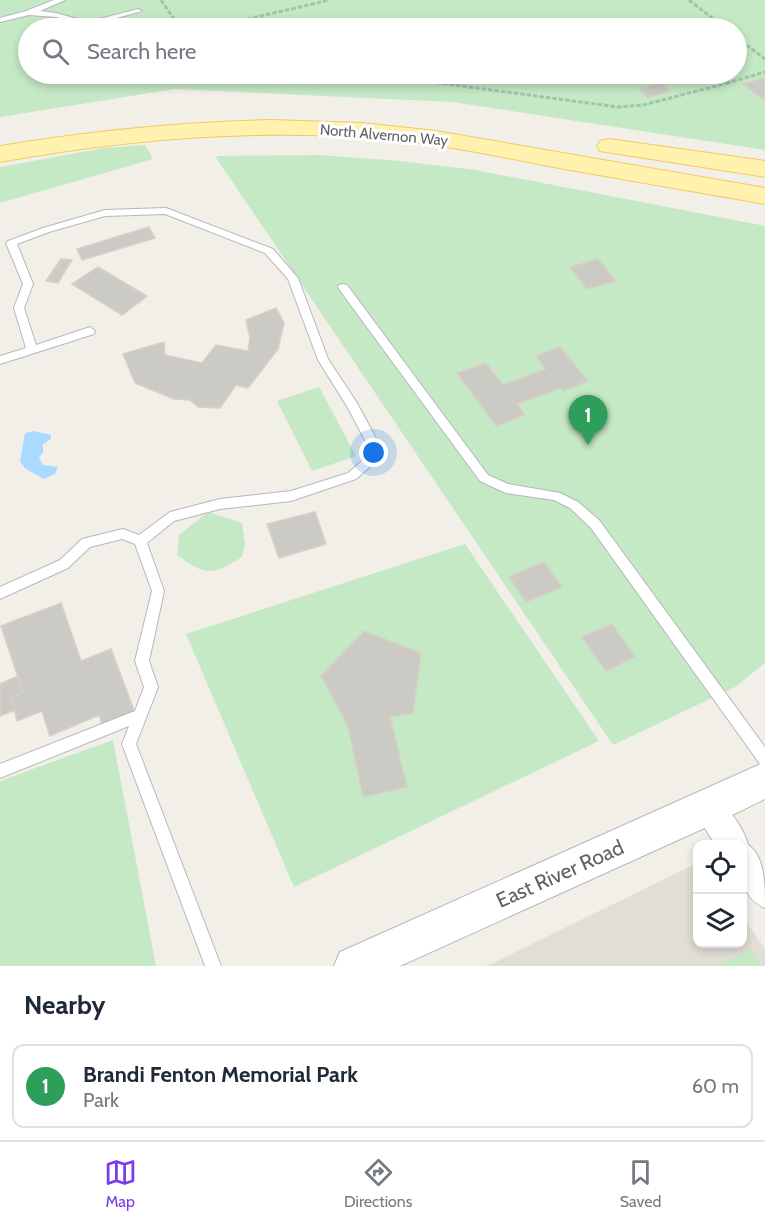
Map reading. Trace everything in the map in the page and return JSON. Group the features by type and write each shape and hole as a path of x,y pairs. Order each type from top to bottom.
{"main road":[{"name":"North Alvernon Way","path":"0,134 53,124 180,111 262,106 354,109 443,119 765,168"},
{"name":"North Alvernon Way","path":"0,154 94,138 201,129 284,127 363,130 451,140 765,196"}],"street":[{"name":"East River Road","path":"354,966 765,780"},
{"path":"707,808 730,840"},
{"path":"747,865 765,892"}],"lane":[{"path":"0,20 29,13 61,0"},
{"path":"109,18 138,10"},
{"path":"29,13 67,18"},
{"path":"32,350 19,308 28,284 11,243 105,213 166,211 269,251 293,278 323,360 353,406 373,444 367,463 352,476 291,496 220,504 170,518 140,542"},
{"path":"343,287 484,478 506,488 556,496 574,505 595,524 765,759"},
{"path":"0,360 90,331"},
{"path":"0,593 64,564 86,543 123,534 140,542 158,591 142,661 151,687 129,744 213,966"},
{"path":"0,771 138,716"}],"path":[{"path":"161,0 173,18"},
{"path":"252,18 330,0"},
{"path":"689,0 712,18"},
{"path":"747,45 765,59"},
{"path":"747,77 765,72"},
{"path":"449,84 618,106 643,105 724,84"}],"shaded area":[{"path":"693,865 693,948 747,948 747,923 765,949 765,966 487,966"}],"green space":[{"path":"0,0 765,0 765,150 453,102 175,89 0,117"},
{"path":"145,145 153,159 0,203 0,167 104,148"},
{"path":"319,155 475,170 765,226 765,663 735,687 613,745 215,156"},
{"path":"319,387 356,456 312,471 277,401"},
{"path":"208,512 242,523 245,544 242,557 216,570 209,571 195,567 177,555 179,535"},
{"path":"465,544 599,741 294,887 186,634"},
{"path":"113,740 156,966 0,966 0,781"},
{"path":"750,949 761,966 718,966"}],"water":[{"path":"34,431 51,435 51,439 43,444 43,453 39,457 43,465 58,467 55,474 44,479 26,469 20,462 25,433"}],"building":[{"path":"763,78 765,80 764,100 743,84"},
{"path":"662,84 670,91 648,98 639,89"},
{"path":"149,227 155,238 82,260 77,249"},
{"path":"61,259 72,260 58,283 46,281"},
{"path":"598,259 616,281 587,289 570,267"},
{"path":"98,267 147,296 122,315 72,284"},
{"path":"276,308 284,323 278,349 248,388 236,385 220,408 198,407 190,400 174,399 135,383 123,354 164,342 165,355 202,363 216,345 248,351 250,338 246,320"},
{"path":"560,347 588,381 563,391 561,388 517,404 525,415 496,426 457,373 486,363 503,385 546,369 536,356"},
{"path":"315,512 326,544 279,558 267,524"},
{"path":"544,562 562,587 526,602 509,577"},
{"path":"61,603 81,661 111,649 135,713 103,727 99,715 50,736 42,711 17,721 11,697 23,692 1,626"},
{"path":"612,624 635,657 606,671 582,637"},
{"path":"364,631 421,653 413,713 390,717 407,787 363,797 348,726 321,676"},
{"path":"18,676 23,692 11,697 15,710 0,716 0,684"}],"place":[{"name":"Brandi Fenton Memorial Park","path":"588,445"}]}
